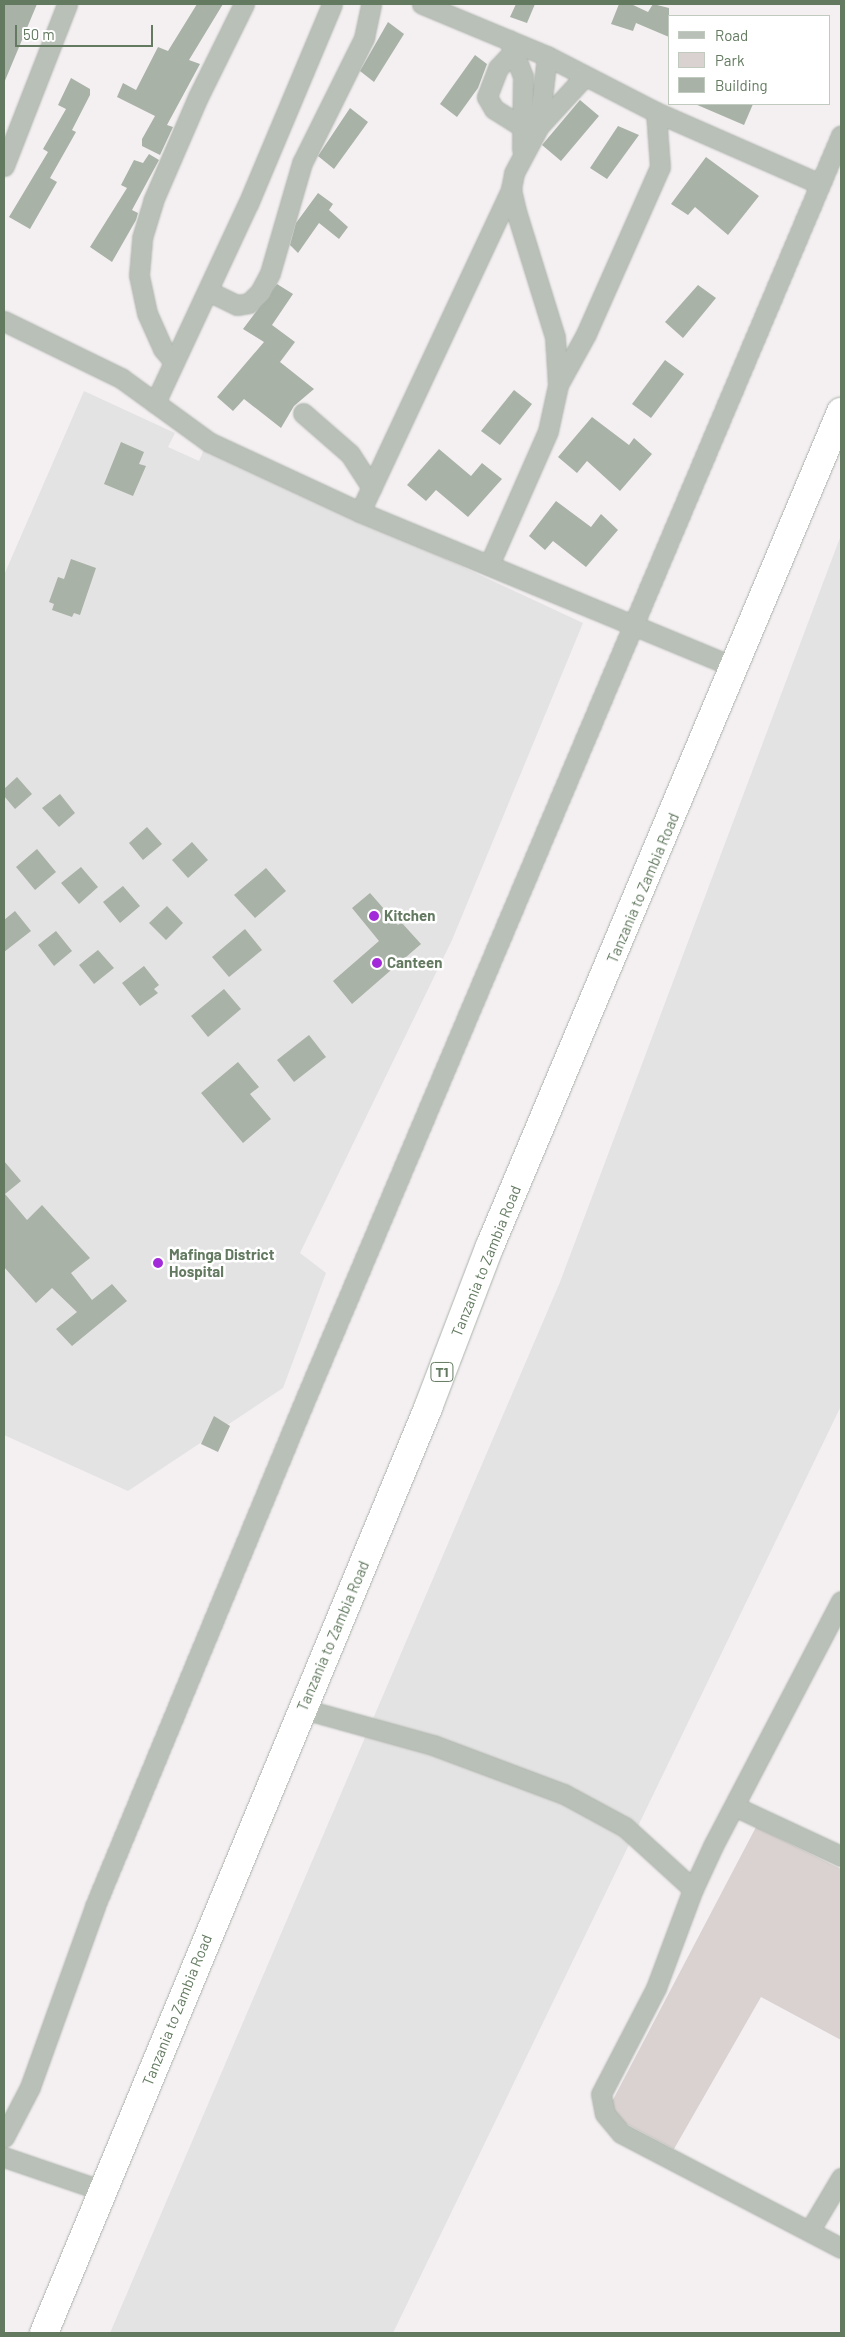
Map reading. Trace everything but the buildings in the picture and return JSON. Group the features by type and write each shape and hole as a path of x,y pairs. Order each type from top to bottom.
{"highway":[{"name":"Tanzania to Zambia Road","path":"44,2333 104,2192 190,1974 428,1408 490,1246 736,667 841,412"}],"street":[{"path":"4,166 67,4"},
{"path":"174,362 162,349 147,313 139,274 142,238 176,149 244,4"},
{"path":"155,403 208,291 332,4"},
{"path":"208,291 237,305 249,302 260,292 270,274 302,163 364,38 371,4"},
{"path":"422,4 511,46 547,56 584,77 656,112 820,184"},
{"path":"511,46 498,68 487,97 494,109 532,127"},
{"path":"511,46 523,76 532,127"},
{"path":"360,512 511,189 532,127 547,56"},
{"path":"532,127 584,77"},
{"path":"558,385 586,334 660,167 656,112"},
{"path":"4,2137 30,2087 96,1906 306,1395 841,134"},
{"path":"489,565 548,431 558,385 555,338 511,189"},
{"path":"4,322 89,361 155,403 209,442 360,512 736,667"},
{"path":"303,413 350,454 372,488"},
{"path":"841,1601 692,1889 656,1988 601,2094 605,2114 621,2133 660,2156 810,2230 841,2248"},
{"path":"303,1709 433,1745 573,1798 625,1827 692,1889"},
{"path":"736,1807 841,1856"},
{"path":"4,2157 104,2192"},
{"path":"810,2230 841,2178"}],"shaded area":[{"path":"84,391 175,433 168,447 199,461 205,447 583,623 452,940 300,1253 326,1273 283,1388 128,1491 4,1435 4,575"},
{"path":"841,535 841,1406 393,2333 110,2333 560,1282"}],"green space":[{"path":"756,1827 841,1869 841,2040 761,1997 674,2149 606,2113"}],"place":[{"name":"Kitchen","path":"374,916"},
{"name":"Canteen","path":"377,963"},
{"name":"Mafinga District Hospital","path":"158,1263"}]}
